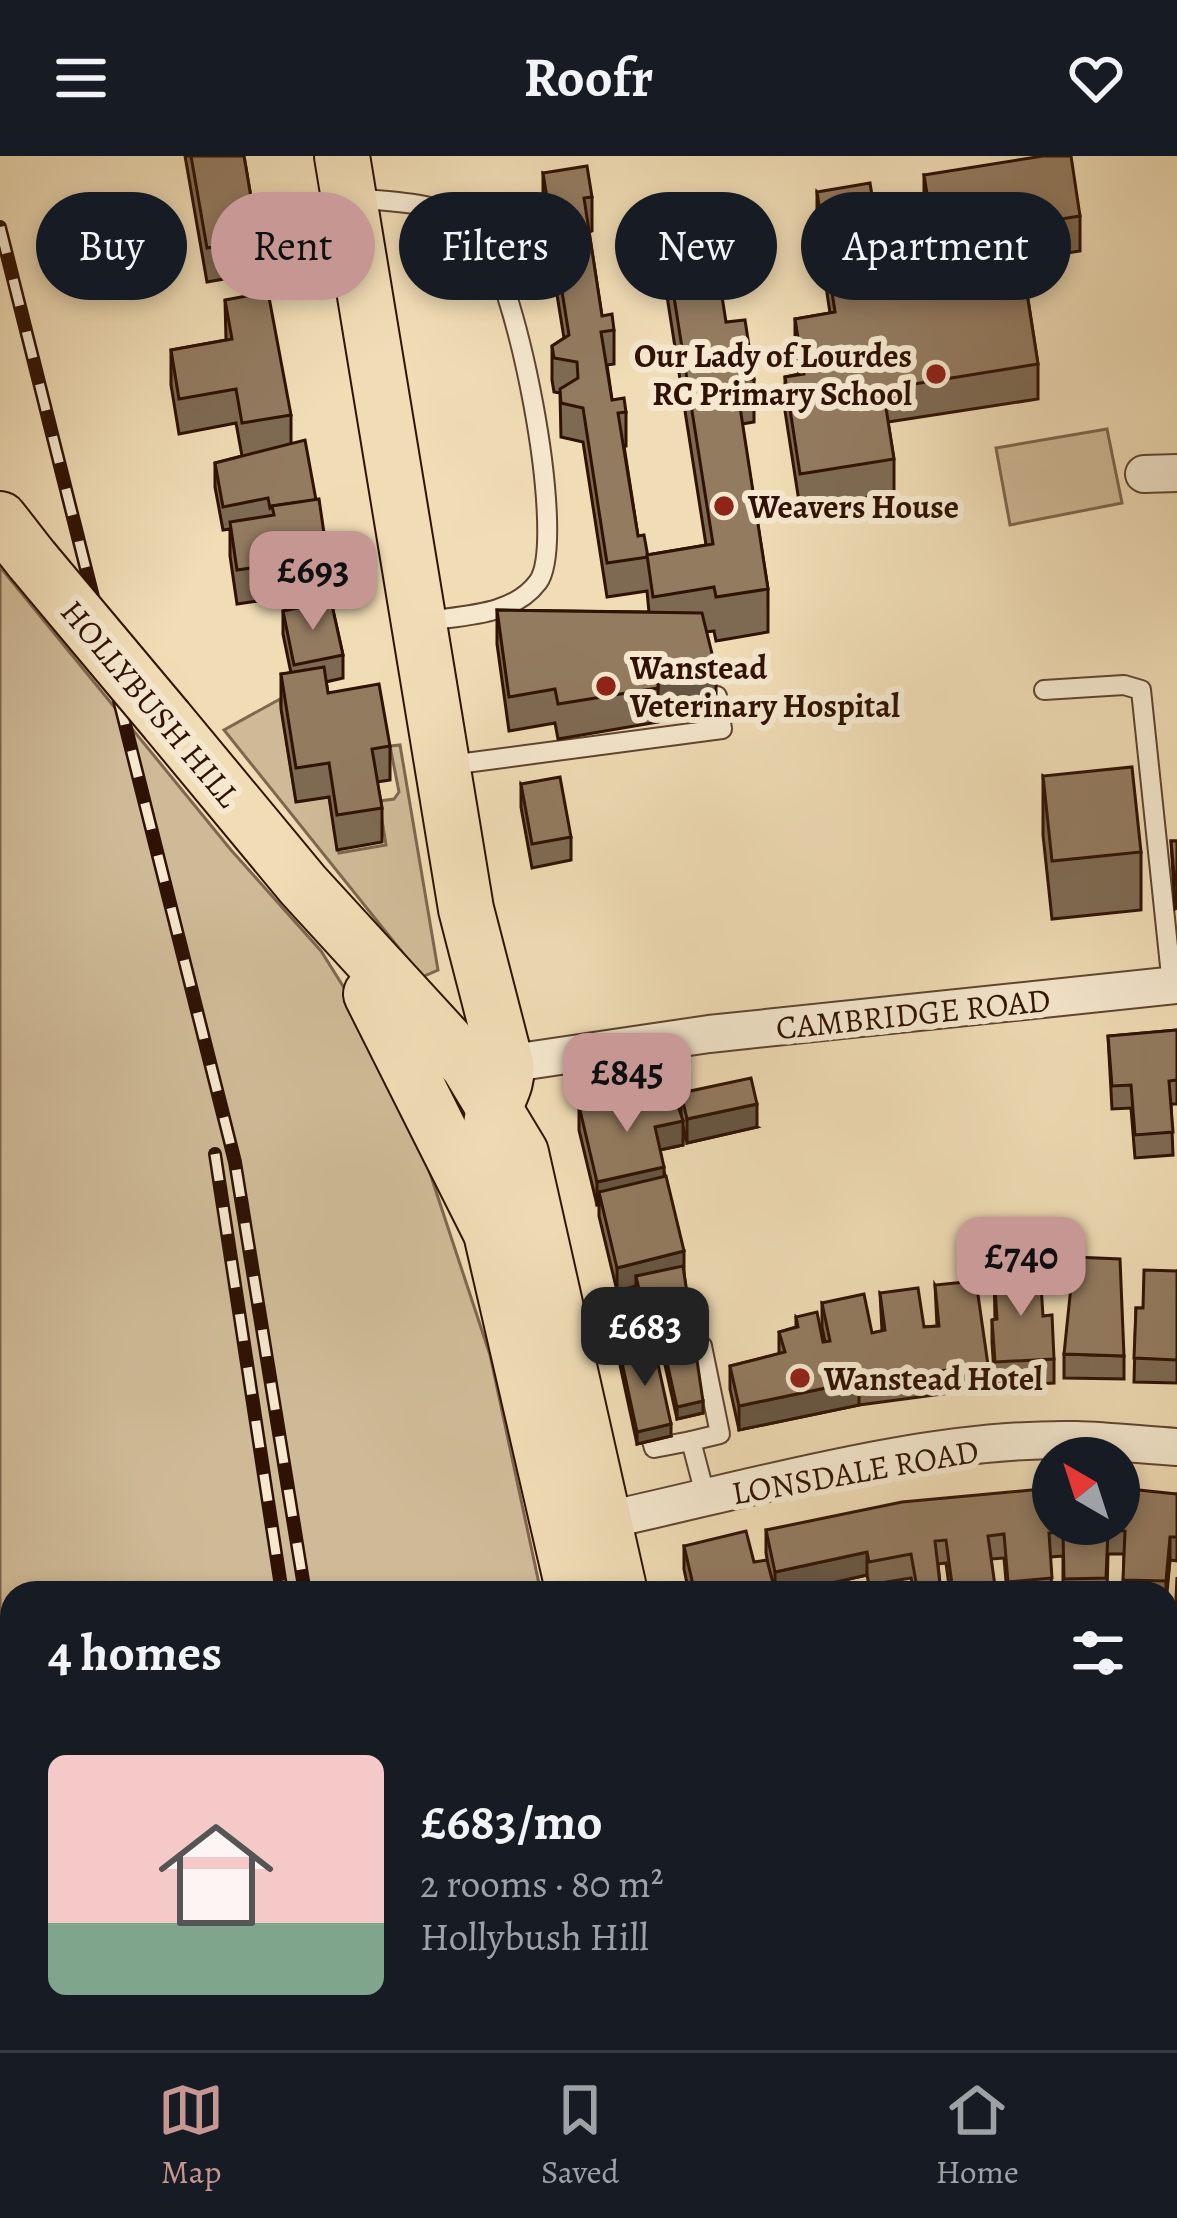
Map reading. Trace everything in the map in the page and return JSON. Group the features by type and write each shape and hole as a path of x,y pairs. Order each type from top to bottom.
{"main road":[{"path":"345,177 466,909 489,1080"},
{"name":"HOLLYBUSH HILL","path":"16,540 303,885 489,1080 521,1153 618,1581"},
{"name":"HOLLYBUSH HILL","path":"303,885 385,1016 490,1232"},
{"name":"HOLLYBUSH HILL","path":"489,1080 490,1232 571,1581"}],"street":[{"name":"CAMBRIDGE ROAD","path":"489,1080 709,1034 1174,985"},
{"name":"LONSDALE ROAD","path":"607,1520 878,1462 1006,1445 1074,1440 1177,1447"}],"lane":[{"path":"345,177 461,216 480,232 511,298 532,394 549,549 541,579 512,606 416,623"},
{"path":"1044,690 1124,685 1141,690 1174,985"},
{"path":"442,765 722,729 717,696"},
{"path":"562,1345 625,1328 633,1362"},
{"path":"652,1441 654,1448 720,1434 702,1346"},
{"path":"691,1441 706,1498"}],"shaded area":[{"path":"1107,429 1122,503 1010,525 996,448"},
{"path":"0,567 231,850 321,951 412,1096 424,1155 490,1355 538,1581 0,1581"},
{"path":"280,699 296,801 329,797 339,853 386,845 379,801 394,799 399,792 390,746 400,745 438,970 422,977 224,730"}],"building":[{"path":"191,156 244,156 250,192 211,192 211,247 207,248"},
{"path":"1071,156 1080,216 1071,217 1071,192 927,192 924,175"},
{"path":"587,166 592,197 591,192 546,192 543,173"},
{"path":"870,183 871,192 817,192"},
{"path":"591,244 602,316 612,314 614,330 601,332 612,400 624,398 626,412 618,413 638,536 644,535 648,557 607,563 583,408 561,403 560,389 578,378 577,362 554,358 552,346 569,335 563,300 591,300"},
{"path":"225,300 269,300 291,415 242,423 236,389 179,399 171,350 232,339"},
{"path":"674,300 723,300 726,322 745,320 754,379 736,381 768,589 716,597 714,587 653,597 647,555 713,544"},
{"path":"833,300 1028,300 1038,364 883,389 894,459 800,474 785,377 804,374 795,319 835,312"},
{"path":"305,440 316,500 270,508 268,498 223,507 215,463"},
{"path":"319,499 331,581 290,587 287,563 237,570 230,522 274,515 272,506"},
{"path":"331,601 343,655 294,665 283,611"},
{"path":"497,610 702,613 716,670 658,683 658,688 558,704 555,689 509,697"},
{"path":"324,667 328,693 379,684 390,746 372,749 382,808 337,815 329,763 296,768 281,674"},
{"path":"1132,767 1141,852 1052,861 1043,776"},
{"path":"560,777 571,837 532,844 521,784"},
{"path":"1171,841 1177,841 1177,885 1175,885"},
{"path":"1177,1030 1177,1080 1169,1081 1173,1132 1135,1135 1131,1085 1112,1086 1108,1036"},
{"path":"751,1078 757,1104 687,1119 681,1093"},
{"path":"675,1096 683,1121 655,1127 664,1167 597,1182 579,1106"},
{"path":"666,1176 684,1251 617,1268 599,1192"},
{"path":"1074,1257 1120,1259 1124,1356 1064,1354"},
{"path":"683,1266 703,1401 677,1407 660,1331 649,1334 636,1276"},
{"path":"1040,1270 1043,1316 1052,1315 1054,1359 995,1362 994,1273"},
{"path":"1144,1270 1177,1271 1177,1360 1134,1358 1136,1308 1143,1308"},
{"path":"976,1281 988,1365 859,1381 739,1406 730,1366 785,1352 779,1332 798,1327 796,1317 817,1312 823,1342 830,1341 822,1303 864,1294 872,1333 885,1330 880,1293 918,1288 924,1327 939,1326 935,1285"},
{"path":"654,1346 671,1424 637,1432 620,1353"},
{"path":"1032,1490 1032,1545 1050,1545 1052,1578 1008,1581 1004,1534 988,1536 994,1581 952,1581 946,1540 935,1541 940,1581 916,1581 911,1554 869,1562 867,1552 775,1572 766,1530 902,1502"},
{"path":"1140,1490 1177,1494 1177,1537 1170,1537 1166,1581 1123,1580 1124,1545 1140,1545"},
{"path":"746,1531 754,1562 767,1560 772,1581 692,1581 684,1546"},
{"path":"1063,1545 1107,1545 1106,1578 1064,1579"}],"railway":[{"path":"0,227 235,1162 303,1581"},
{"path":"215,1154 280,1581"}],"place":[{"name":"Our Lady of Lourdes RC Primary School","path":"936,374"},
{"name":"Weavers House","path":"724,506"},
{"name":"Wanstead Veterinary Hospital","path":"606,686"},
{"name":"Wanstead Hotel","path":"800,1378"}]}
